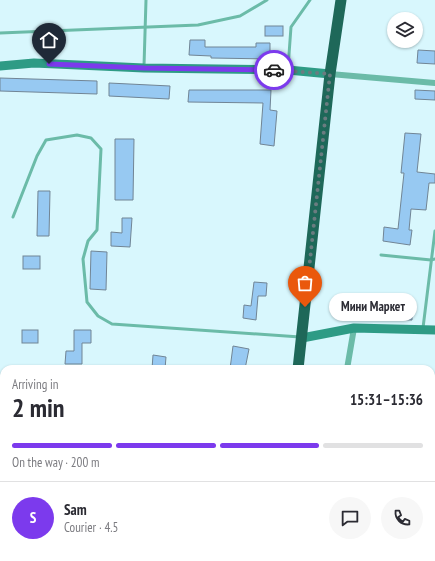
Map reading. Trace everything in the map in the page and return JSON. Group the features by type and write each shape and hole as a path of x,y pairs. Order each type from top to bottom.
{"highway":[{"path":"299,365 330,74 341,0"}],"street":[{"path":"0,66 34,63 144,68 288,70 435,83"},
{"path":"348,365 354,328"},
{"path":"302,338 354,328 435,330"}],"lane":[{"path":"144,68 146,0"},
{"path":"0,33 198,25 240,16 267,0"},
{"path":"288,70 291,27 310,0"},
{"path":"13,217 37,156 46,140 77,135 91,138 101,149 96,230 88,241 83,259 87,302 98,316 112,324 302,338"},
{"path":"422,330 435,231"},
{"path":"381,255 431,260 435,259"}],"building":[{"path":"265,26 283,26 283,36 265,36"},
{"path":"190,40 205,40 205,47 256,47 256,43 270,43 270,59 211,58 211,56 189,55"},
{"path":"418,50 435,51 435,64 417,63"},
{"path":"0,78 97,81 97,94 0,91"},
{"path":"109,83 170,86 169,99 109,96"},
{"path":"189,90 271,90 270,110 277,111 274,146 260,144 263,103 188,102"},
{"path":"415,90 435,91 435,100 415,99"},
{"path":"405,133 421,134 417,172 435,174 435,183 429,183 426,210 411,209 409,230 412,230 410,245 383,241 384,227 398,229 404,173 401,173"},
{"path":"115,139 134,139 133,200 115,200"},
{"path":"38,191 50,191 49,236 37,236"},
{"path":"122,218 132,218 130,247 111,246 111,232 122,233"},
{"path":"91,251 107,252 106,290 90,289"},
{"path":"23,256 40,256 40,269 23,269"},
{"path":"254,282 267,283 266,296 258,296 256,320 243,318 244,305 251,306"},
{"path":"367,310 412,312 412,320 366,318"},
{"path":"22,330 38,330 38,343 22,343"},
{"path":"74,330 91,330 91,343 82,343 82,364 65,364 66,351 74,351"},
{"path":"233,346 249,349 246,365 231,365"},
{"path":"153,355 166,357 165,365 152,365"}],"way so far":[{"path":"274,70 330,74 305,307"}],"place":[{"name":"Мини Маркет","path":"305,307"}],"route":[{"path":"49,64 144,68 274,70"}]}
